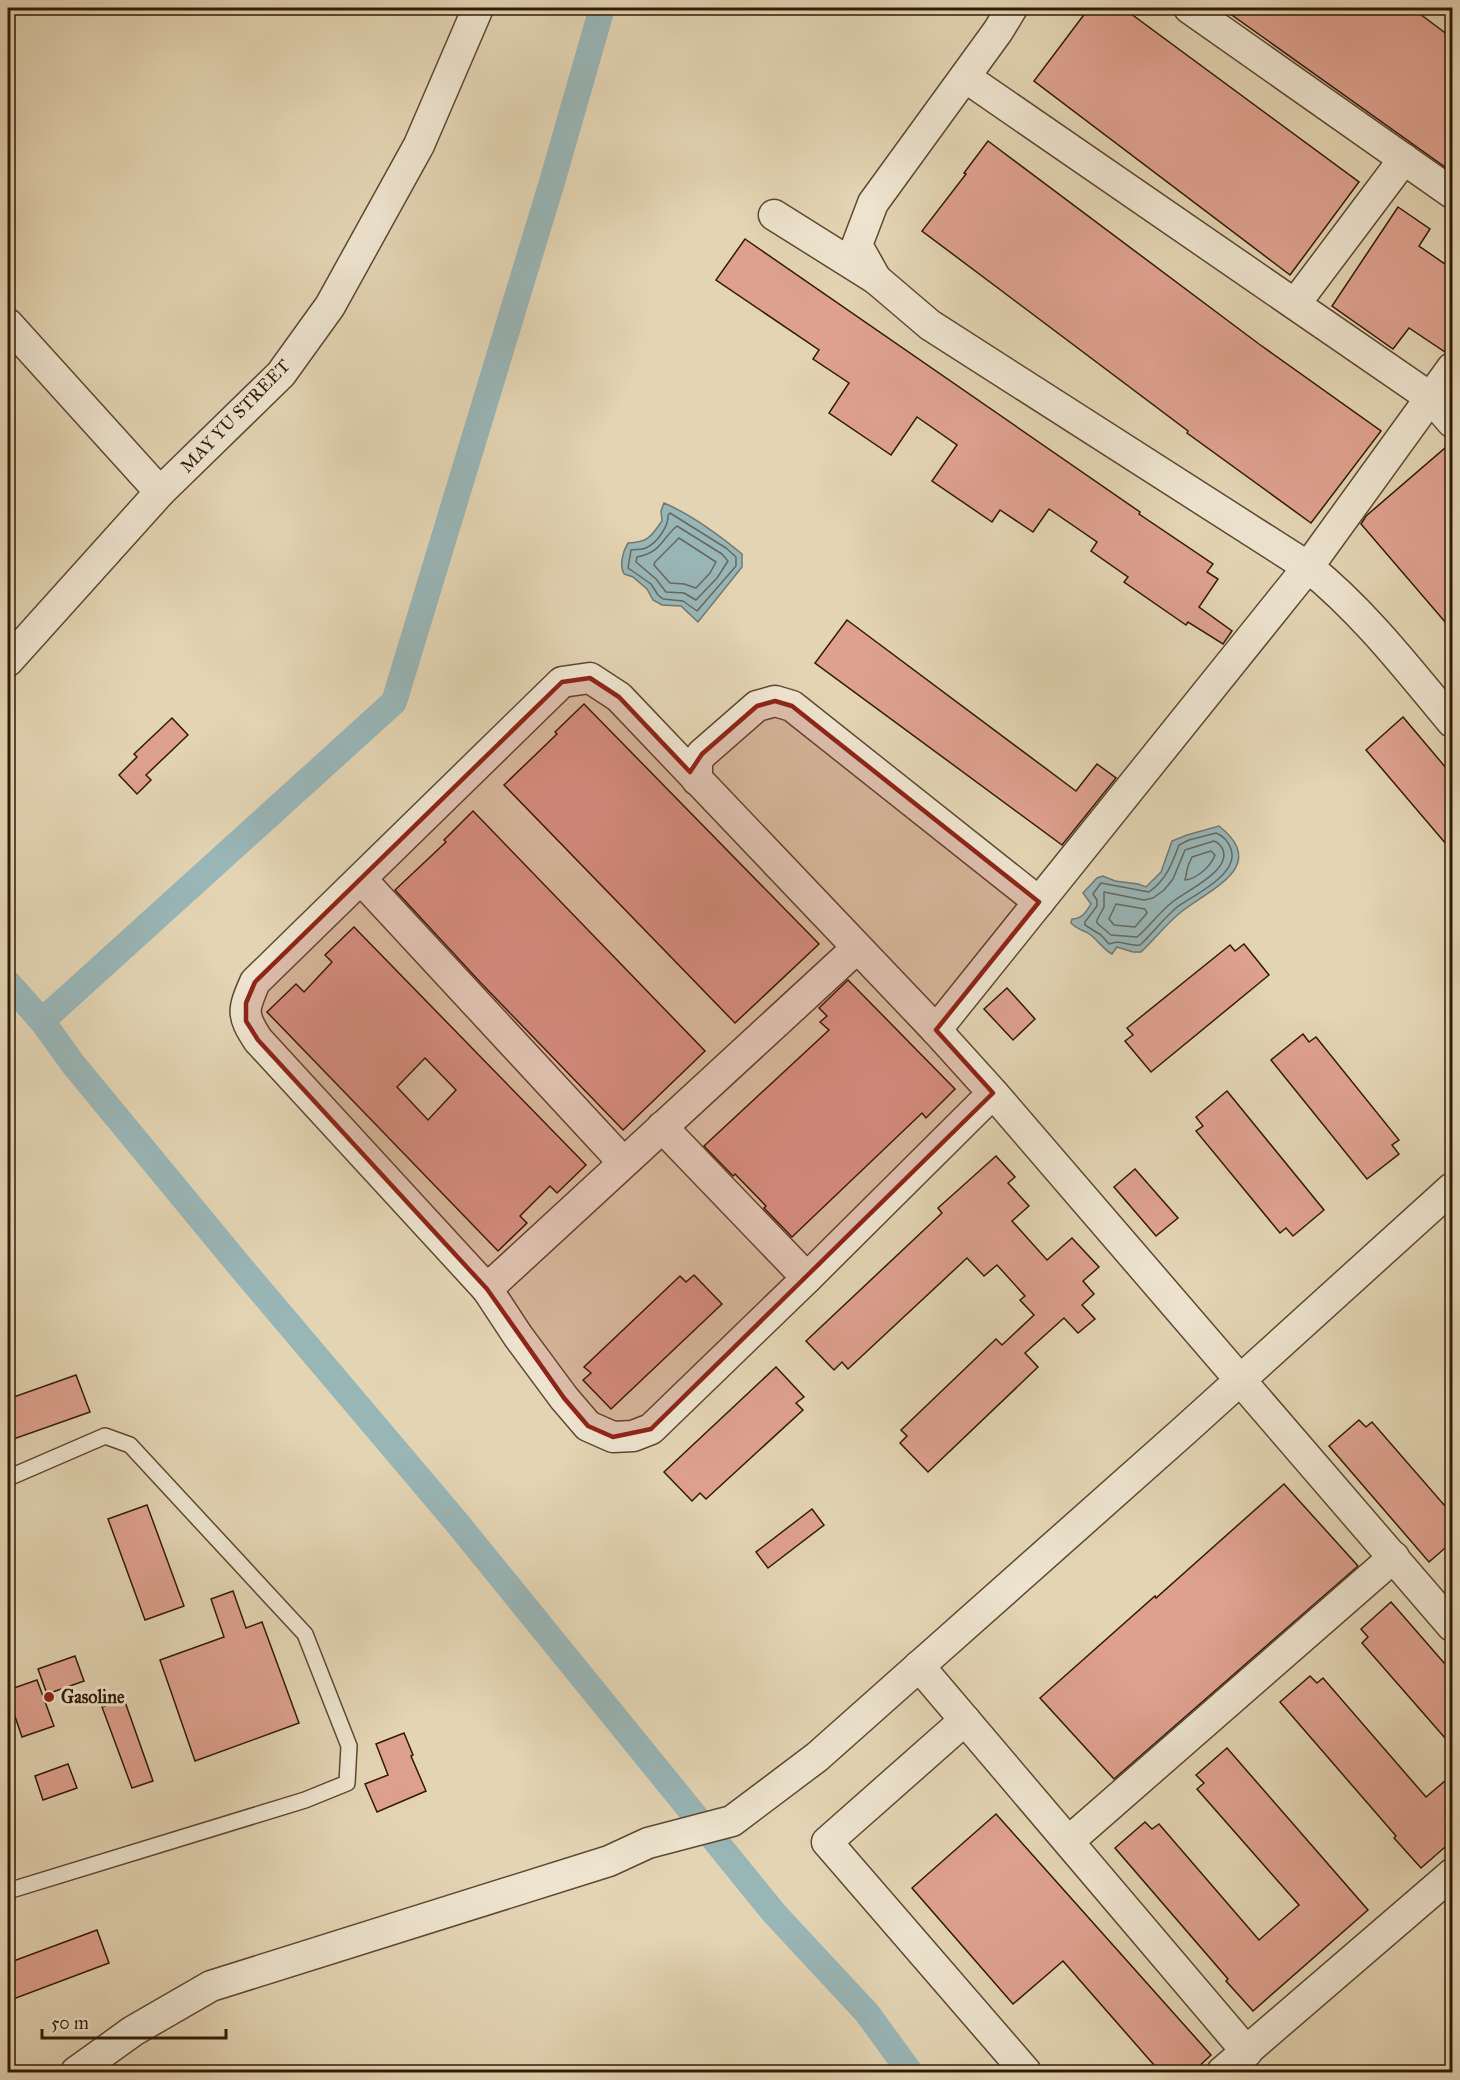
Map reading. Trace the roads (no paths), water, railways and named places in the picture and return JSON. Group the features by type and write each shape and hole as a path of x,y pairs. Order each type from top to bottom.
{"street":[{"name":"MAY YU STREET","path":"8,661 160,492 280,374 330,306 419,145 478,8"},
{"path":"876,279 857,245 873,203 998,31 1012,8"},
{"path":"1190,8 1452,193"},
{"path":"965,77 1431,398 1452,422"},
{"path":"1295,304 1404,159"},
{"path":"774,215 876,279 930,325 1308,567 1344,598 1395,652 1452,722"},
{"path":"8,324 160,492"},
{"path":"936,1030 1308,567 1452,368"},
{"path":"993,1093 651,1430 633,1436 613,1437 588,1425 564,1398 487,1289 258,1040 246,1021 246,1003 255,982 562,682 590,678 619,697 936,1030 993,1093 1241,1379 1452,1626"},
{"path":"697,780 697,761 702,754 757,706 776,701 792,706 1039,902"},
{"path":"361,879 623,1162"},
{"path":"487,1289 857,948"},
{"path":"662,1127 807,1278"},
{"path":"76,2073 133,2031 211,1986 609,1861 648,1842 732,1821 817,1757 1452,1188"},
{"path":"1069,1841 1394,1557"},
{"path":"919,1666 1247,2052"},
{"path":"965,1720 827,1842 1026,2073"},
{"path":"1222,2073 1452,1874"}],"lane":[{"path":"8,1478 105,1436 130,1445 305,1634 349,1746 347,1783 305,1800 8,1891"}],"water":[{"path":"664,503 705,526 742,554 742,567 698,622 681,606 662,605 653,600 647,589 633,577 624,574 622,558 628,543 645,540 652,535 662,521 661,511"},
{"path":"1219,826 1233,840 1239,853 1237,865 1219,885 1181,912 1141,952 1117,947 1112,954 1091,935 1071,923 1072,919 1078,918 1091,904 1083,893 1097,878 1103,876 1115,881 1146,887 1161,872 1172,841"}],"waterway":[{"path":"42,1021 394,702 552,182 602,8"},
{"path":"8,983 42,1021 73,1064 243,1270 458,1524 774,1913 867,2013 910,2072"}],"place":[{"name":"Gasoline","path":"49,1697"}]}
